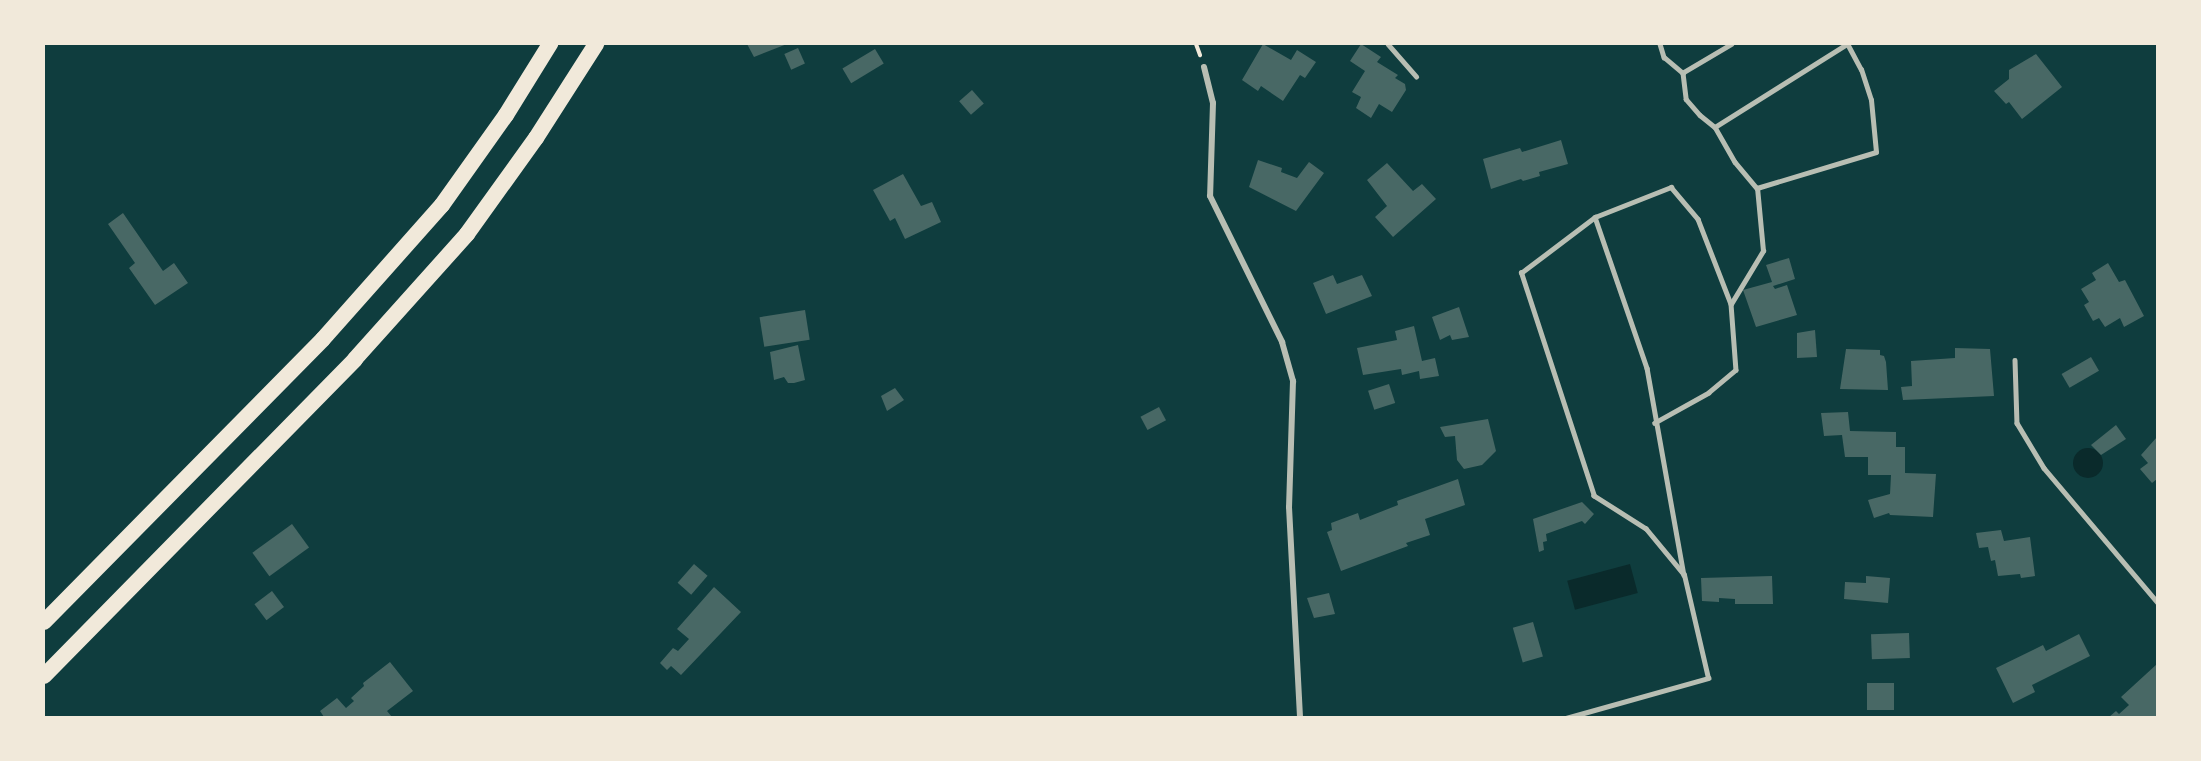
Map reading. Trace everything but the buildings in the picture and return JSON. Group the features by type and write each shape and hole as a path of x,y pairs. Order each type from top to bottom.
{"highway":[{"path":"44,622 323,339 442,205 506,115 550,44"},
{"path":"44,676 355,359 467,234 536,138 596,44"}],"street":[{"path":"1203,67 1213,103 1210,196 1282,342 1293,381 1289,507 1300,717"}],"lane":[{"path":"1388,44 1416,76"},
{"path":"1660,44 1664,57 1683,72 1686,99 1700,116 1715,127 1735,162 1757,188 1763,251 1731,304"},
{"path":"1683,72 1732,44"},
{"path":"1715,127 1847,44 1861,70 1871,100 1876,152 1757,188"},
{"path":"1656,423 1709,393 1736,370 1731,304 1698,219 1671,187 1595,217 1521,273 1594,496 1646,529 1684,575"},
{"path":"1566,717 1708,678 1684,575 1647,368 1595,217"},
{"path":"2014,360 2017,423 2044,468 2157,603"}],"water":[{"path":"2088,448 2099,452 2103,463 2099,474 2088,478 2077,474 2073,463 2077,452"},
{"path":"1630,564 1638,593 1575,610 1567,581"}]}
